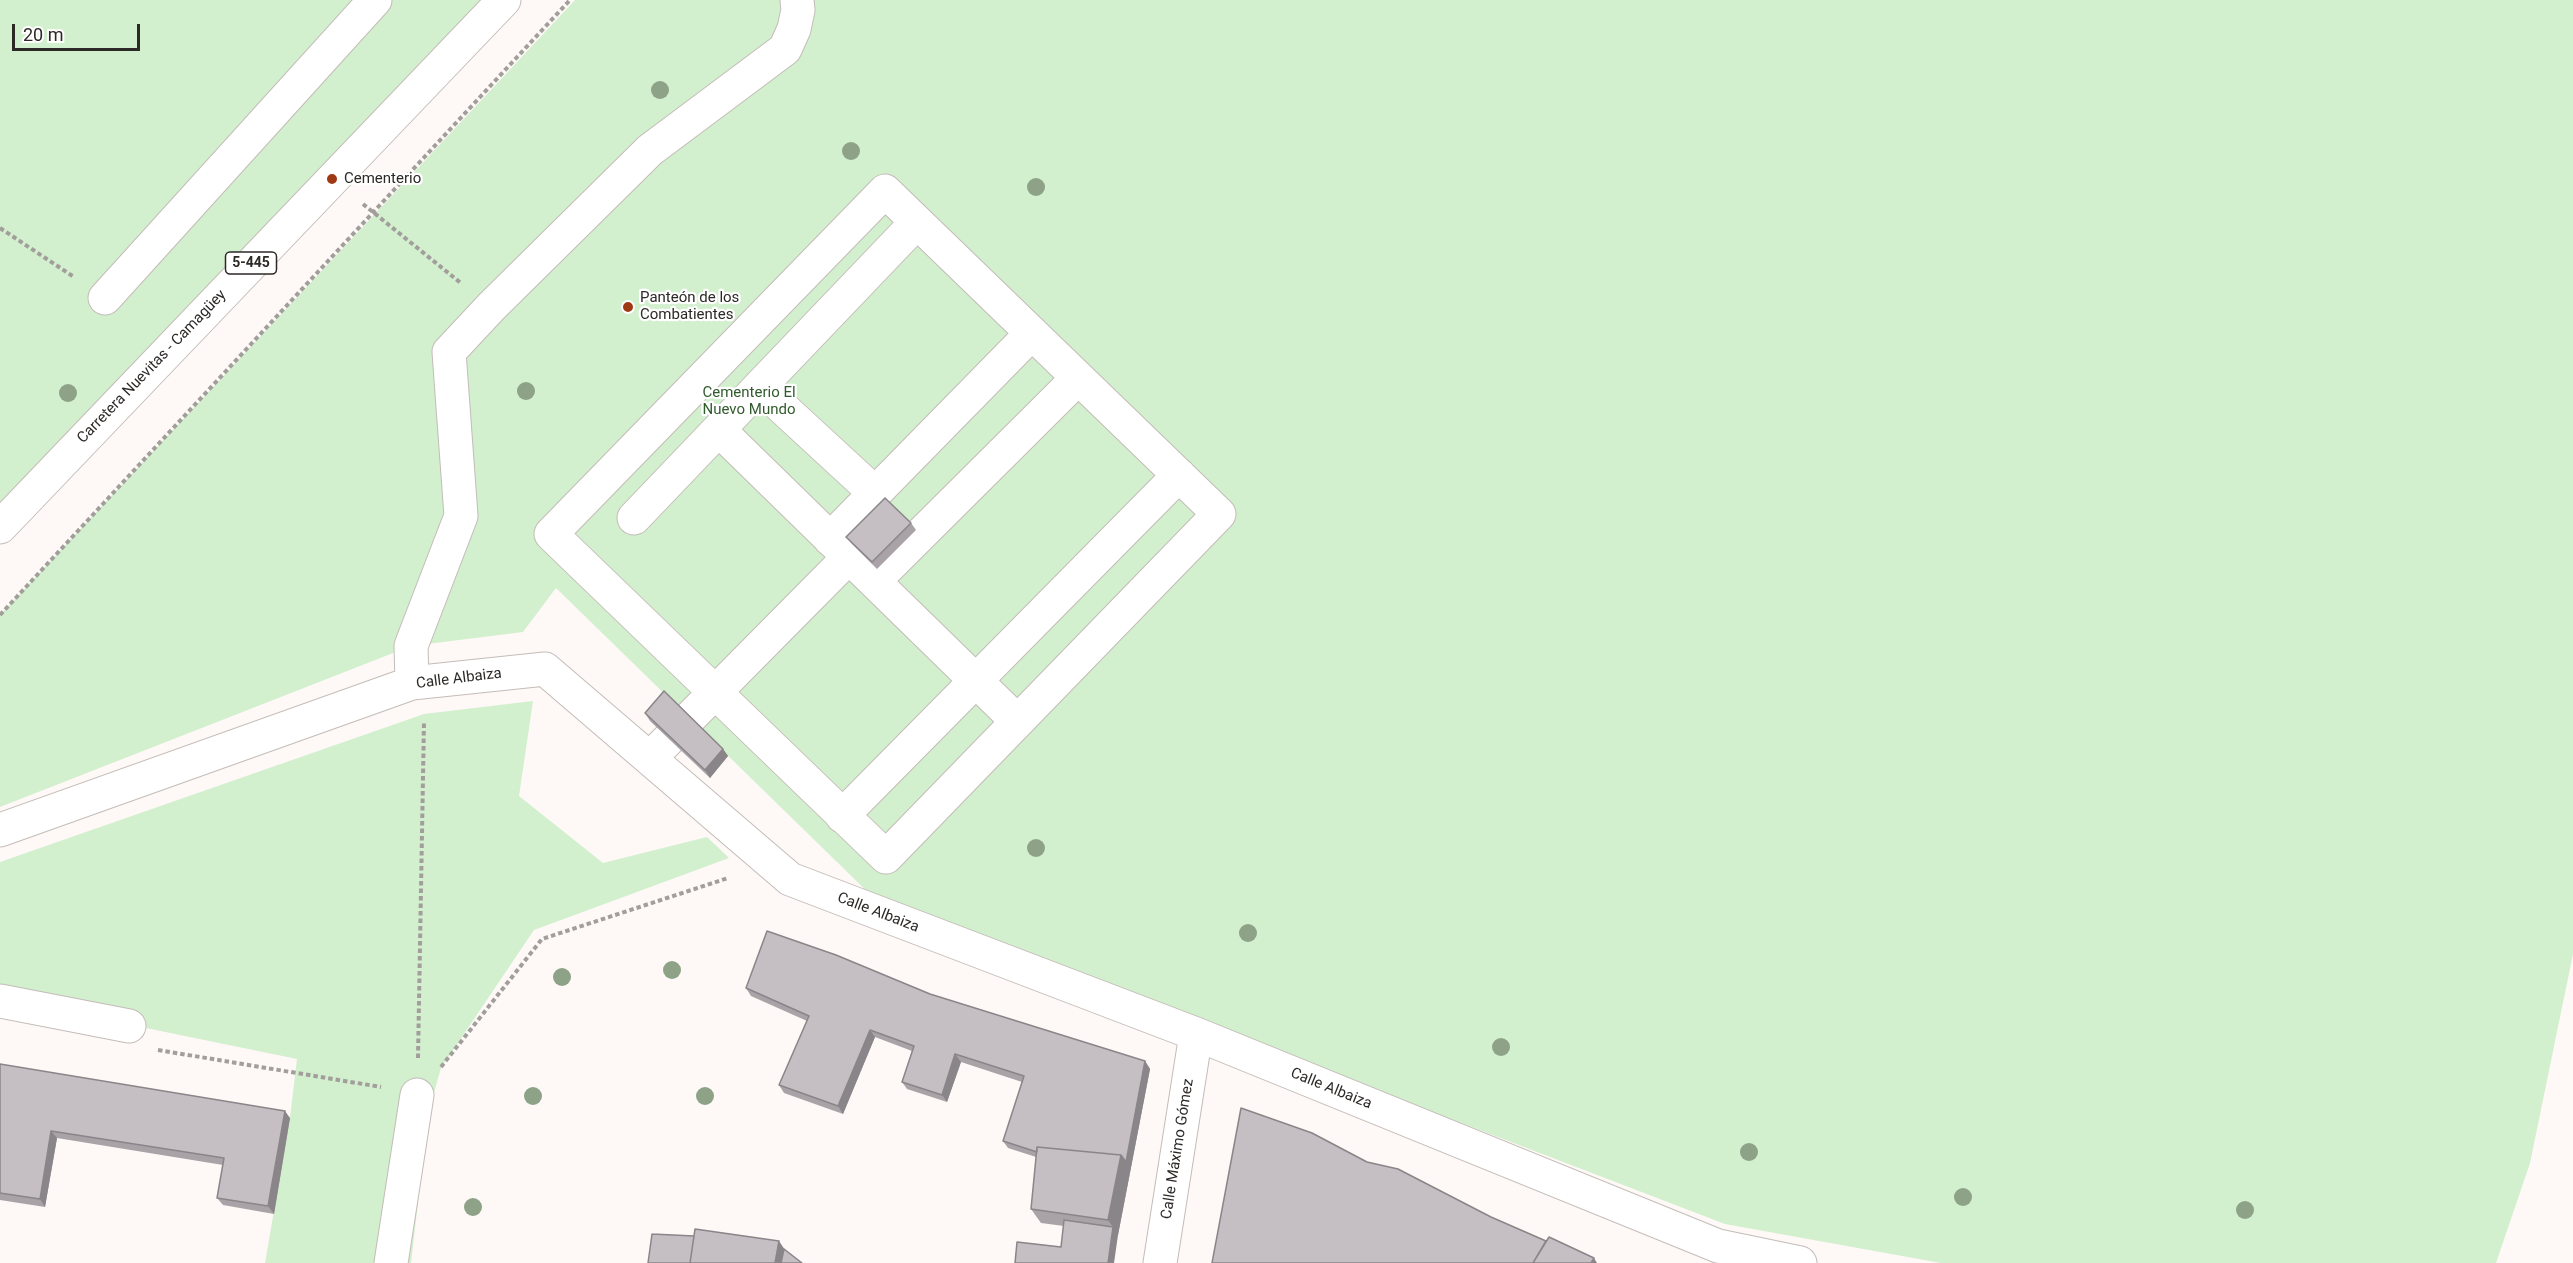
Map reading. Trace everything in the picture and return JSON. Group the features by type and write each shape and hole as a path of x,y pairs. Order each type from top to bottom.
{"main road":[{"path":"105,298 375,0"},
{"name":"Carretera Nuevitas - Camagüey","path":"0,527 504,0"},
{"path":"412,683 411,646 461,516 449,352 491,307 650,150 785,49 794,29 798,10 797,0"},
{"path":"885,191 1032,333 1219,514 886,857 551,534 885,191"},
{"path":"634,518 917,222"},
{"path":"650,758 715,692 840,548 875,493 1032,333"},
{"path":"874,581 1078,378"},
{"path":"760,387 875,493"},
{"path":"719,430 1017,721"},
{"path":"842,816 1179,475"},
{"name":"Calle Albaiza","path":"0,830 412,683 545,669 790,879 1196,1034 1718,1246 1800,1263"},
{"path":"0,1001 129,1026"},
{"name":"Calle Máximo Gómez","path":"1160,1263 1196,1034"},
{"path":"391,1263 417,1095"}],"path":[{"path":"0,615 570,0"},
{"path":"332,179 491,307"},
{"path":"0,228 105,298"},
{"path":"129,1026 124,1044 373,1085 417,1095 424,714 412,683"},
{"path":"441,1068 542,939 737,875"}],"green space":[{"path":"0,0 504,0 0,527"},
{"name":"Cementerio El Nuevo Mundo","path":"575,0 2573,0 2573,954 2530,1163 2496,1263 1941,1263 1725,1224 879,903 556,588 523,632 411,646 0,807 0,615"},
{"path":"533,701 519,796 603,863 707,837 729,858 534,930 441,1068 428,1114 411,1263 265,1263 290,1118 297,1059 0,998 0,862 424,714"}],"building":[{"path":"885,498 911,523 872,562 846,537"},
{"path":"664,691 723,749 705,770 645,713"},
{"path":"767,931 836,955 930,994 1145,1061 1126,1162 1121,1155 1037,1147 1037,1152 1003,1141 1024,1076 955,1054 942,1095 902,1082 914,1046 870,1030 838,1106 779,1085 809,1016 746,988"},
{"path":"0,1064 285,1111 268,1206 217,1198 224,1158 51,1131 40,1199 0,1193"},
{"path":"1241,1108 1312,1133 1367,1162 1398,1169 1491,1217 1546,1241 1533,1263 1212,1263"},
{"path":"1037,1147 1121,1155 1108,1220 1031,1209"},
{"path":"1064,1220 1113,1227 1108,1263 1015,1263 1017,1242 1061,1247"},
{"path":"695,1229 779,1241 775,1263 690,1263"},
{"path":"652,1234 694,1236 690,1263 648,1263"},
{"path":"1549,1237 1594,1258 1591,1263 1533,1263"},
{"path":"784,1249 802,1263 781,1263"}],"place":[{"name":"Cementerio","path":"332,179"},
{"name":"Panteón de los Combatientes","path":"628,307"}]}
